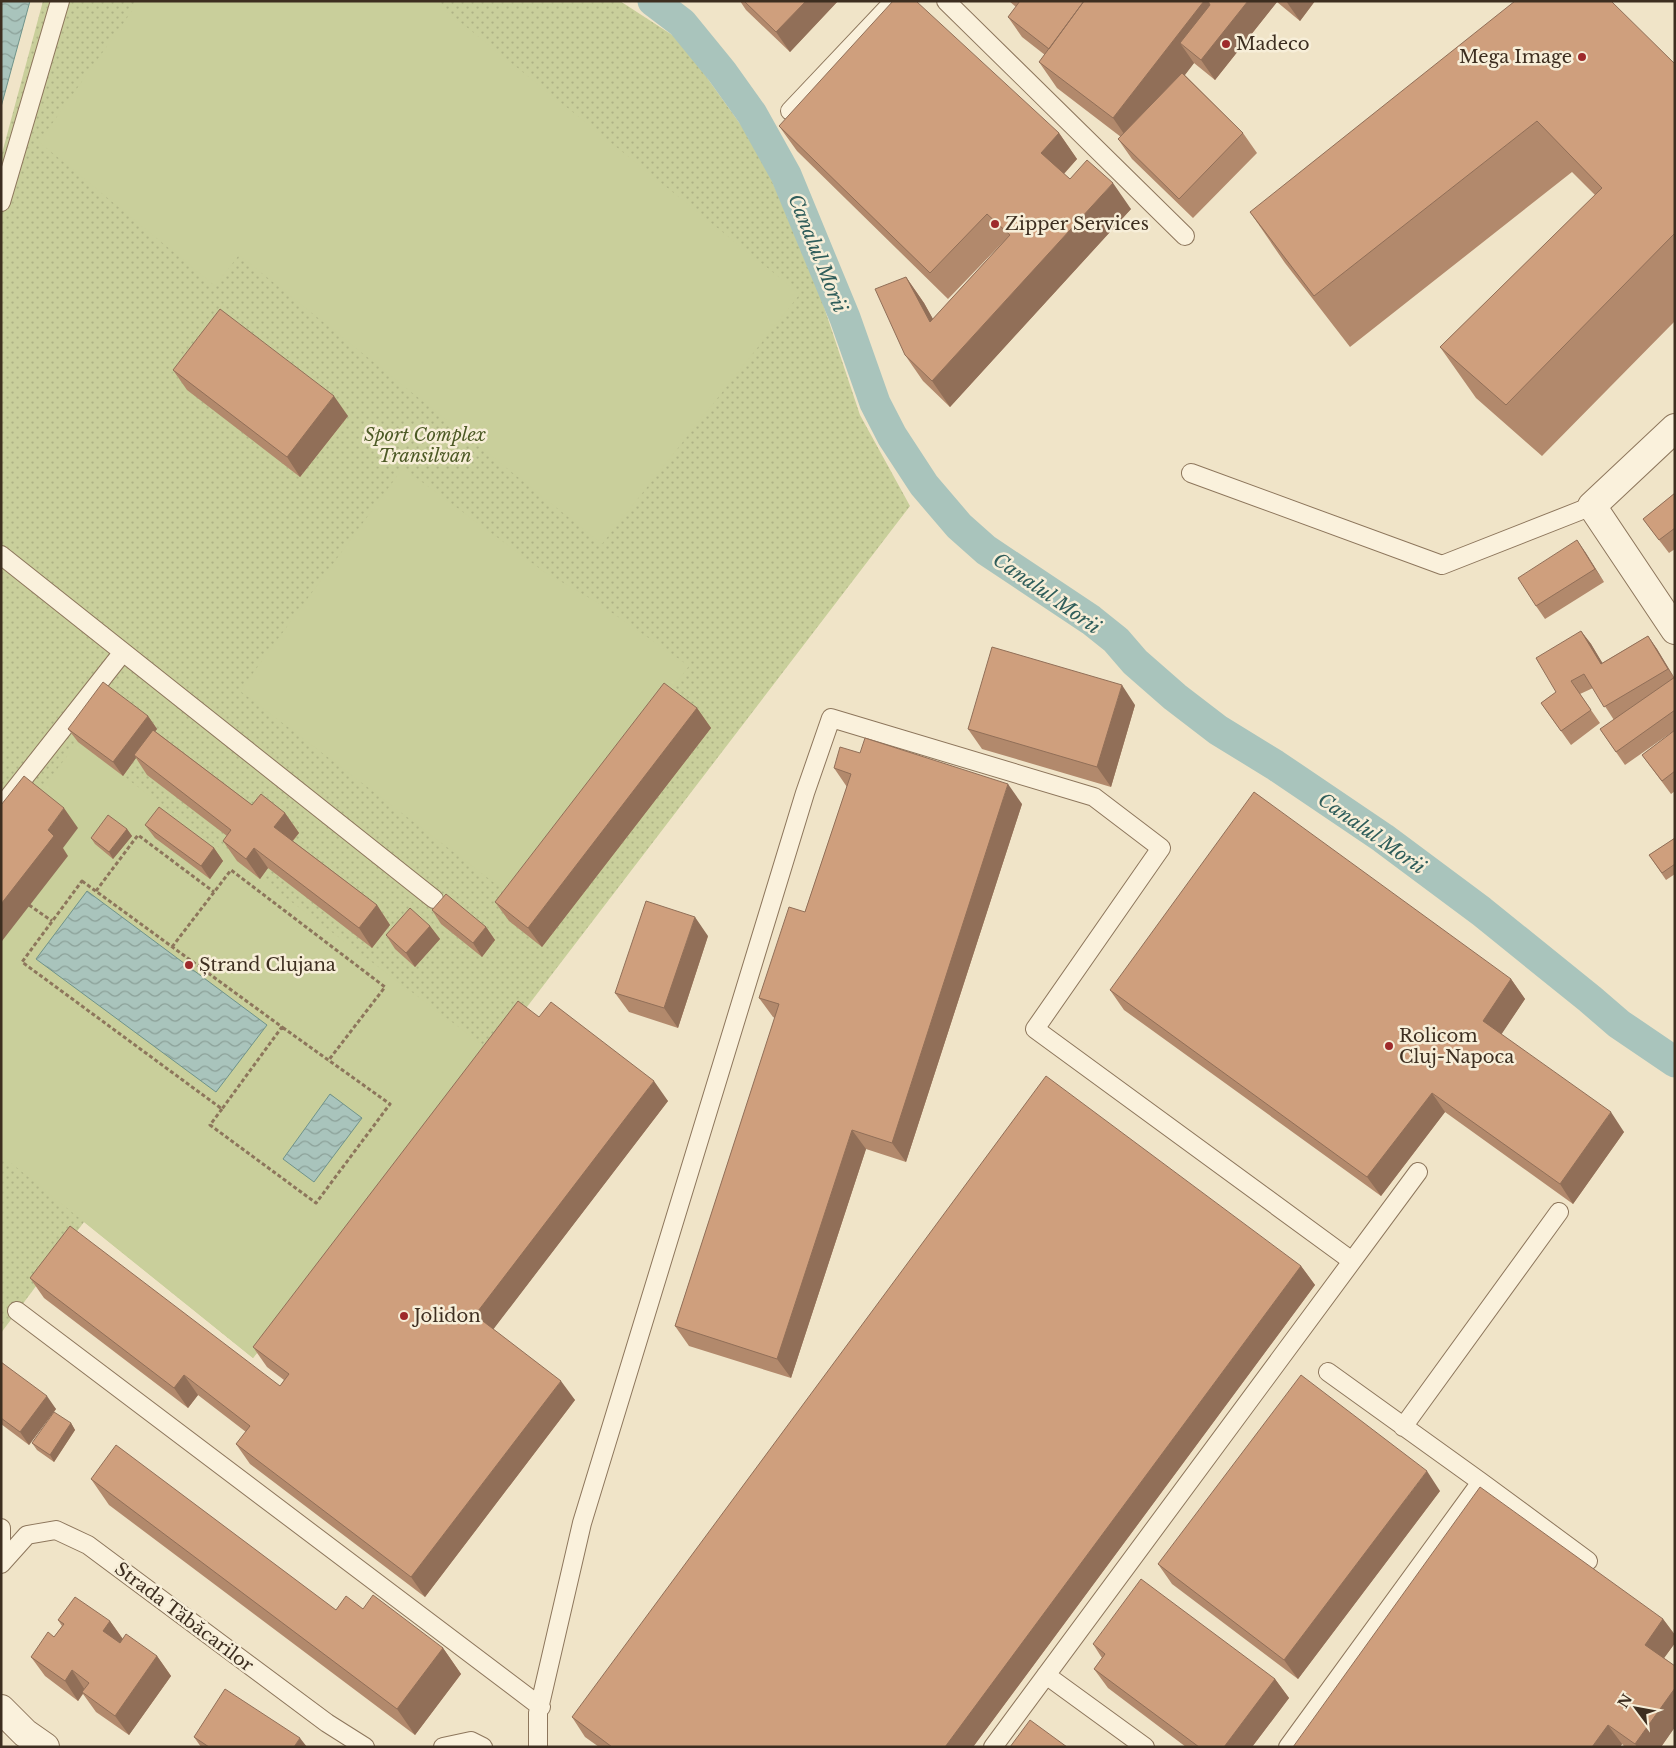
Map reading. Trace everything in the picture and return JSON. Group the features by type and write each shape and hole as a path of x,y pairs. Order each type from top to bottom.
{"street":[{"path":"1675,428 1592,506 1675,630"},
{"path":"1,1709 25,1733 45,1747"}],"lane":[{"path":"1,202 60,1"},
{"path":"790,111 894,1"},
{"path":"946,1 1185,236"},
{"path":"1191,473 1442,565 1592,506"},
{"path":"1,555 434,899"},
{"path":"1,806 124,652"},
{"path":"538,1747 538,1713 541,1707 582,1523 800,812 831,718 1094,797 1161,848 1035,1029 1352,1261"},
{"path":"993,1747 1418,1172"},
{"path":"1403,1427 1559,1212"},
{"path":"17,1311 541,1707"},
{"path":"1328,1372 1588,1562"},
{"path":"1288,1747 1481,1482"},
{"path":"1,1528 1,1558"},
{"name":"Strada Tăbăcarilor","path":"1,1564 27,1535 56,1530 88,1545 326,1723 365,1747"},
{"path":"1046,1675 1145,1747"},
{"path":"443,1747 472,1741 483,1747"}],"path":[{"path":"96,891 138,836 214,892"},
{"path":"172,947 231,870 385,987 328,1061"},
{"path":"222,1109 22,962 82,881 282,1027 328,1061 390,1104 316,1203 210,1125 222,1109 282,1027"},
{"path":"29,906 52,921"}],"green space":[{"name":"Sport Complex Transilvan","path":"43,1 620,1 680,40 758,149 814,277 860,415 910,506 517,1020 253,1358 84,1222 1,1333 1,157"},
{"path":"139,1 434,1 800,294 602,544 239,255 215,286 39,142"},
{"path":"403,468 543,571 598,603 689,666 513,897 240,691"},
{"name":"Ștrand Clujana","path":"78,742 492,1052 253,1358 1,1155 1,842"}],"water":[{"path":"1,1 30,1 1,107"},
{"path":"87,891 267,1025 216,1092 36,959"},
{"path":"330,1094 362,1118 314,1182 283,1159"}],"building":[{"path":"744,1 806,1 776,32"},
{"name":"Zipper Services","path":"893,1 916,1 1059,133 1041,153 1070,179 1087,160 1113,183 932,381 905,355 875,289 906,277 930,322 1010,235 987,214 930,273 779,126"},
{"path":"1020,1 1084,1 1049,49 1008,17"},
{"path":"1084,1 1204,1 1113,118 1039,62"},
{"path":"1208,1 1248,1 1201,60 1180,43 1210,5"},
{"path":"1515,1 1611,1 1675,64 1675,233 1506,405 1440,347 1602,188 1537,121 1314,296 1250,212"},
{"path":"1182,73 1243,133 1179,199 1118,139"},
{"path":"220,309 334,396 287,457 173,370"},
{"path":"1675,493 1675,528 1659,540 1643,519"},
{"path":"1577,540 1595,569 1536,606 1518,578"},
{"path":"1581,631 1601,664 1648,636 1668,669 1604,707 1584,674 1571,681 1591,710 1561,731 1541,703 1556,692 1536,658"},
{"path":"992,647 1122,685 1097,767 968,729"},
{"path":"1675,677 1675,710 1616,752 1600,729"},
{"path":"103,682 148,716 113,762 68,729"},
{"path":"664,683 697,708 528,928 495,902"},
{"path":"153,730 252,805 261,794 285,813 274,827 377,905 359,928 254,848 246,859 223,841 231,830 134,755"},
{"path":"1675,730 1675,771 1662,781 1642,755"},
{"path":"865,738 1008,784 892,1143 852,1130 777,1359 675,1326 779,1004 759,998 789,907 805,912 851,774 834,768 840,747 860,753"},
{"path":"24,776 64,808 48,830 54,836 1,904 1,805"},
{"path":"1254,792 1511,979 1483,1021 1611,1112 1560,1184 1432,1093 1367,1177 1110,990"},
{"path":"159,807 214,848 201,866 145,825"},
{"path":"108,815 127,829 109,852 91,838"},
{"path":"1675,838 1675,864 1662,873 1649,855"},
{"path":"446,894 486,927 473,943 432,910"},
{"path":"646,901 695,917 664,1008 615,993"},
{"path":"410,908 430,926 406,953 386,935"},
{"name":"Jolidon","path":"518,1001 539,1017 551,1002 654,1081 475,1315 561,1381 411,1577 236,1444 250,1426 184,1375 174,1388 30,1278 70,1226 280,1386 289,1374 253,1347"},
{"path":"1046,1076 1301,1266 945,1747 612,1747 572,1717"},
{"path":"1,1362 47,1396 20,1432 1,1418"},
{"path":"1301,1375 1427,1471 1284,1660 1158,1564"},
{"path":"54,1412 71,1423 50,1455 32,1443"},
{"path":"116,1445 336,1610 346,1596 363,1609 373,1595 443,1648 397,1709 91,1479"},
{"path":"1480,1487 1663,1619 1645,1645 1675,1666 1675,1688 1635,1744 1608,1725 1592,1747 1293,1747"},
{"path":"1141,1579 1275,1679 1224,1747 1199,1747 1094,1669 1105,1654 1093,1644"},
{"path":"75,1597 110,1621 103,1631 120,1643 126,1634 157,1656 115,1716 82,1692 89,1683 72,1670 65,1681 31,1657 48,1632 54,1637 64,1624 58,1620"},
{"path":"225,1689 300,1738 294,1747 209,1747 194,1737"},
{"path":"1030,1720 1067,1747 1010,1747"}],"waterway":[{"name":"Canalul Morii","path":"653,1 682,23 722,72 752,114 786,175 845,318 875,403 892,436 924,485 959,526 986,550 1091,620 1116,640 1135,662 1175,697 1218,730 1275,765 1383,838 1481,911 1619,1024 1675,1062"}],"place":[{"name":"Madeco","path":"1226,44"},
{"name":"Mega Image","path":"1582,57"},
{"name":"Zipper Services","path":"995,224"},
{"name":"Ștrand Clujana","path":"189,965"},
{"name":"Rolicom Cluj-Napoca","path":"1389,1046"},
{"name":"Jolidon","path":"404,1316"}]}
